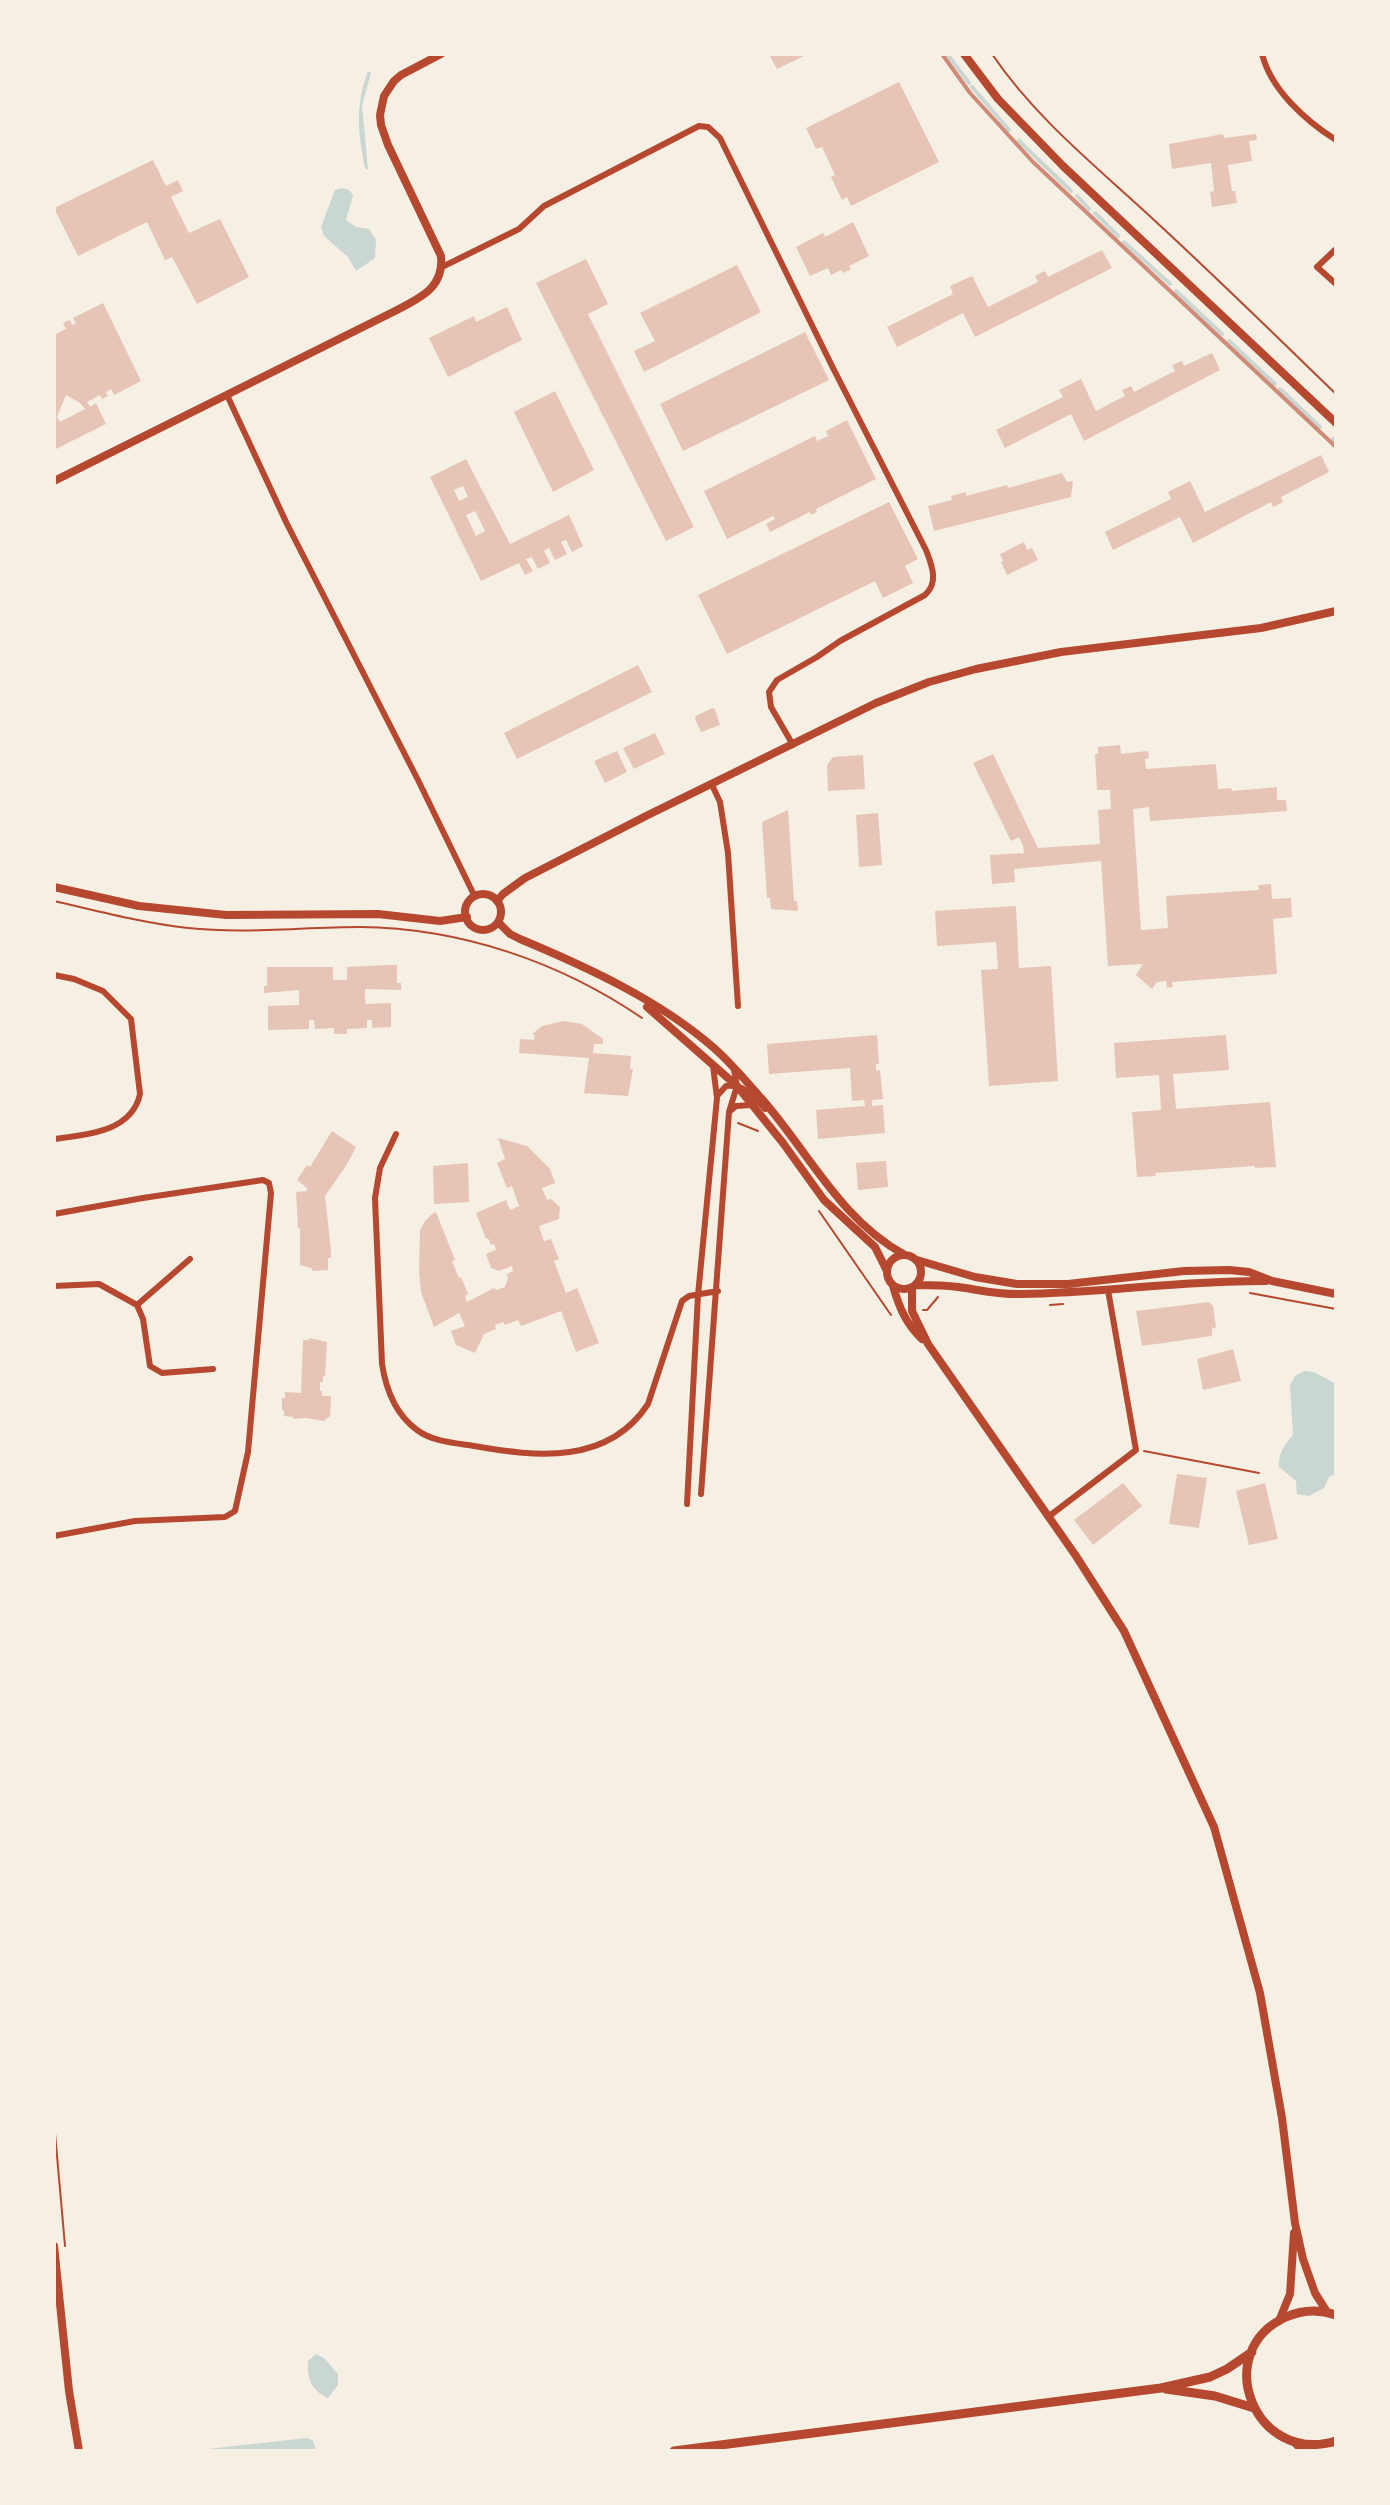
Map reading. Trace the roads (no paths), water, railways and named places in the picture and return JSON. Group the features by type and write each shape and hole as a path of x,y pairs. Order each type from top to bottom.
{"main road":[{"path":"964,54 998,99 1063,166 1336,423"},
{"path":"54,887 139,906 226,915 378,914 440,921 467,917"},
{"path":"486,894 497,901 501,913 498,922 490,928 479,929 472,925 467,917 466,908 475,897 486,894"},
{"path":"498,922 510,934 592,970 671,1016 714,1048 775,1115 824,1183 888,1245 905,1255 975,1277 1036,1285 1207,1270 1249,1272 1272,1281 1336,1294"},
{"path":"633,994 736,1086 783,1143 824,1200 875,1247 887,1271"},
{"path":"905,1255 892,1259 887,1271 887,1277 893,1286 903,1290 914,1286 957,1287 998,1294 1108,1290 1216,1281 1272,1281"},
{"path":"914,1286 922,1270 917,1260"},
{"path":"1331,2314 1310,2311 1294,2314 1279,2321 1258,2340 1252,2352 1247,2381 1254,2408 1264,2423 1278,2435 1294,2442 1310,2445 1336,2441"},
{"path":"674,2451 1161,2388 1210,2377 1227,2369 1252,2352"},
{"path":"1161,2388 1215,2396 1254,2408"}],"street":[{"path":"54,481 418,299 433,288 442,267 438,244 388,145 380,115 384,96 394,81 441,54"},
{"path":"1262,54 1264,64 1287,98 1317,128 1336,140"},
{"path":"442,267 519,229 544,206 699,126 714,131 725,147 833,369 926,550 933,573 933,586 925,595 840,641 777,680 769,692 771,706 793,745"},
{"path":"1336,249 1317,267 1336,284"},
{"path":"227,395 287,524 475,897"},
{"path":"497,901 502,894 525,878 898,693 976,669 1061,652 1261,628 1336,611"},
{"path":"712,785 720,802 728,853 738,1006"},
{"path":"54,975 74,979 103,991 131,1019 140,1094 137,1105 120,1123 82,1135 54,1139"},
{"path":"687,1504 698,1294 717,1098 716,1077 712,1063"},
{"path":"701,1494 718,1291 728,1120 736,1086 733,1068"},
{"path":"717,1098 723,1088 736,1086 748,1090 767,1111 775,1115"},
{"path":"729,1112 740,1105 752,1105"},
{"path":"396,1134 380,1167 375,1198 381,1364 387,1390 394,1404 402,1416 419,1432 435,1439 522,1454 542,1455 593,1447 613,1440 641,1415 648,1404 680,1306 689,1296 718,1291"},
{"path":"54,1214 263,1180 269,1183 271,1193 248,1452 236,1511 225,1517 176,1517 135,1521 54,1536"},
{"path":"136,1305 190,1259"},
{"path":"54,1286 99,1284 136,1305 143,1319 150,1366 162,1373 213,1370"},
{"path":"893,1286 901,1312 912,1330 928,1344"},
{"path":"914,1286 912,1311 928,1344 1124,1631 1214,1827 1260,1993 1282,2118 1295,2223 1303,2259 1315,2294 1331,2314"},
{"path":"1048,1517 1136,1450 1108,1290"},
{"path":"1279,2321 1290,2294 1295,2223"},
{"path":"54,2246 58,2326 79,2451"},
{"path":"1294,2442 1303,2451"}],"waterway":[{"path":"947,54 969,83"},
{"path":"972,87 1009,130"},
{"path":"1019,141 1071,191"},
{"path":"1077,196 1089,209"},
{"path":"1095,213 1118,236"},
{"path":"1124,242 1170,284"},
{"path":"1176,291 1222,334"},
{"path":"1229,341 1275,384"},
{"path":"1280,389 1320,427"}],"railway":[{"path":"942,54 970,93 1033,162 1336,447"}]}
